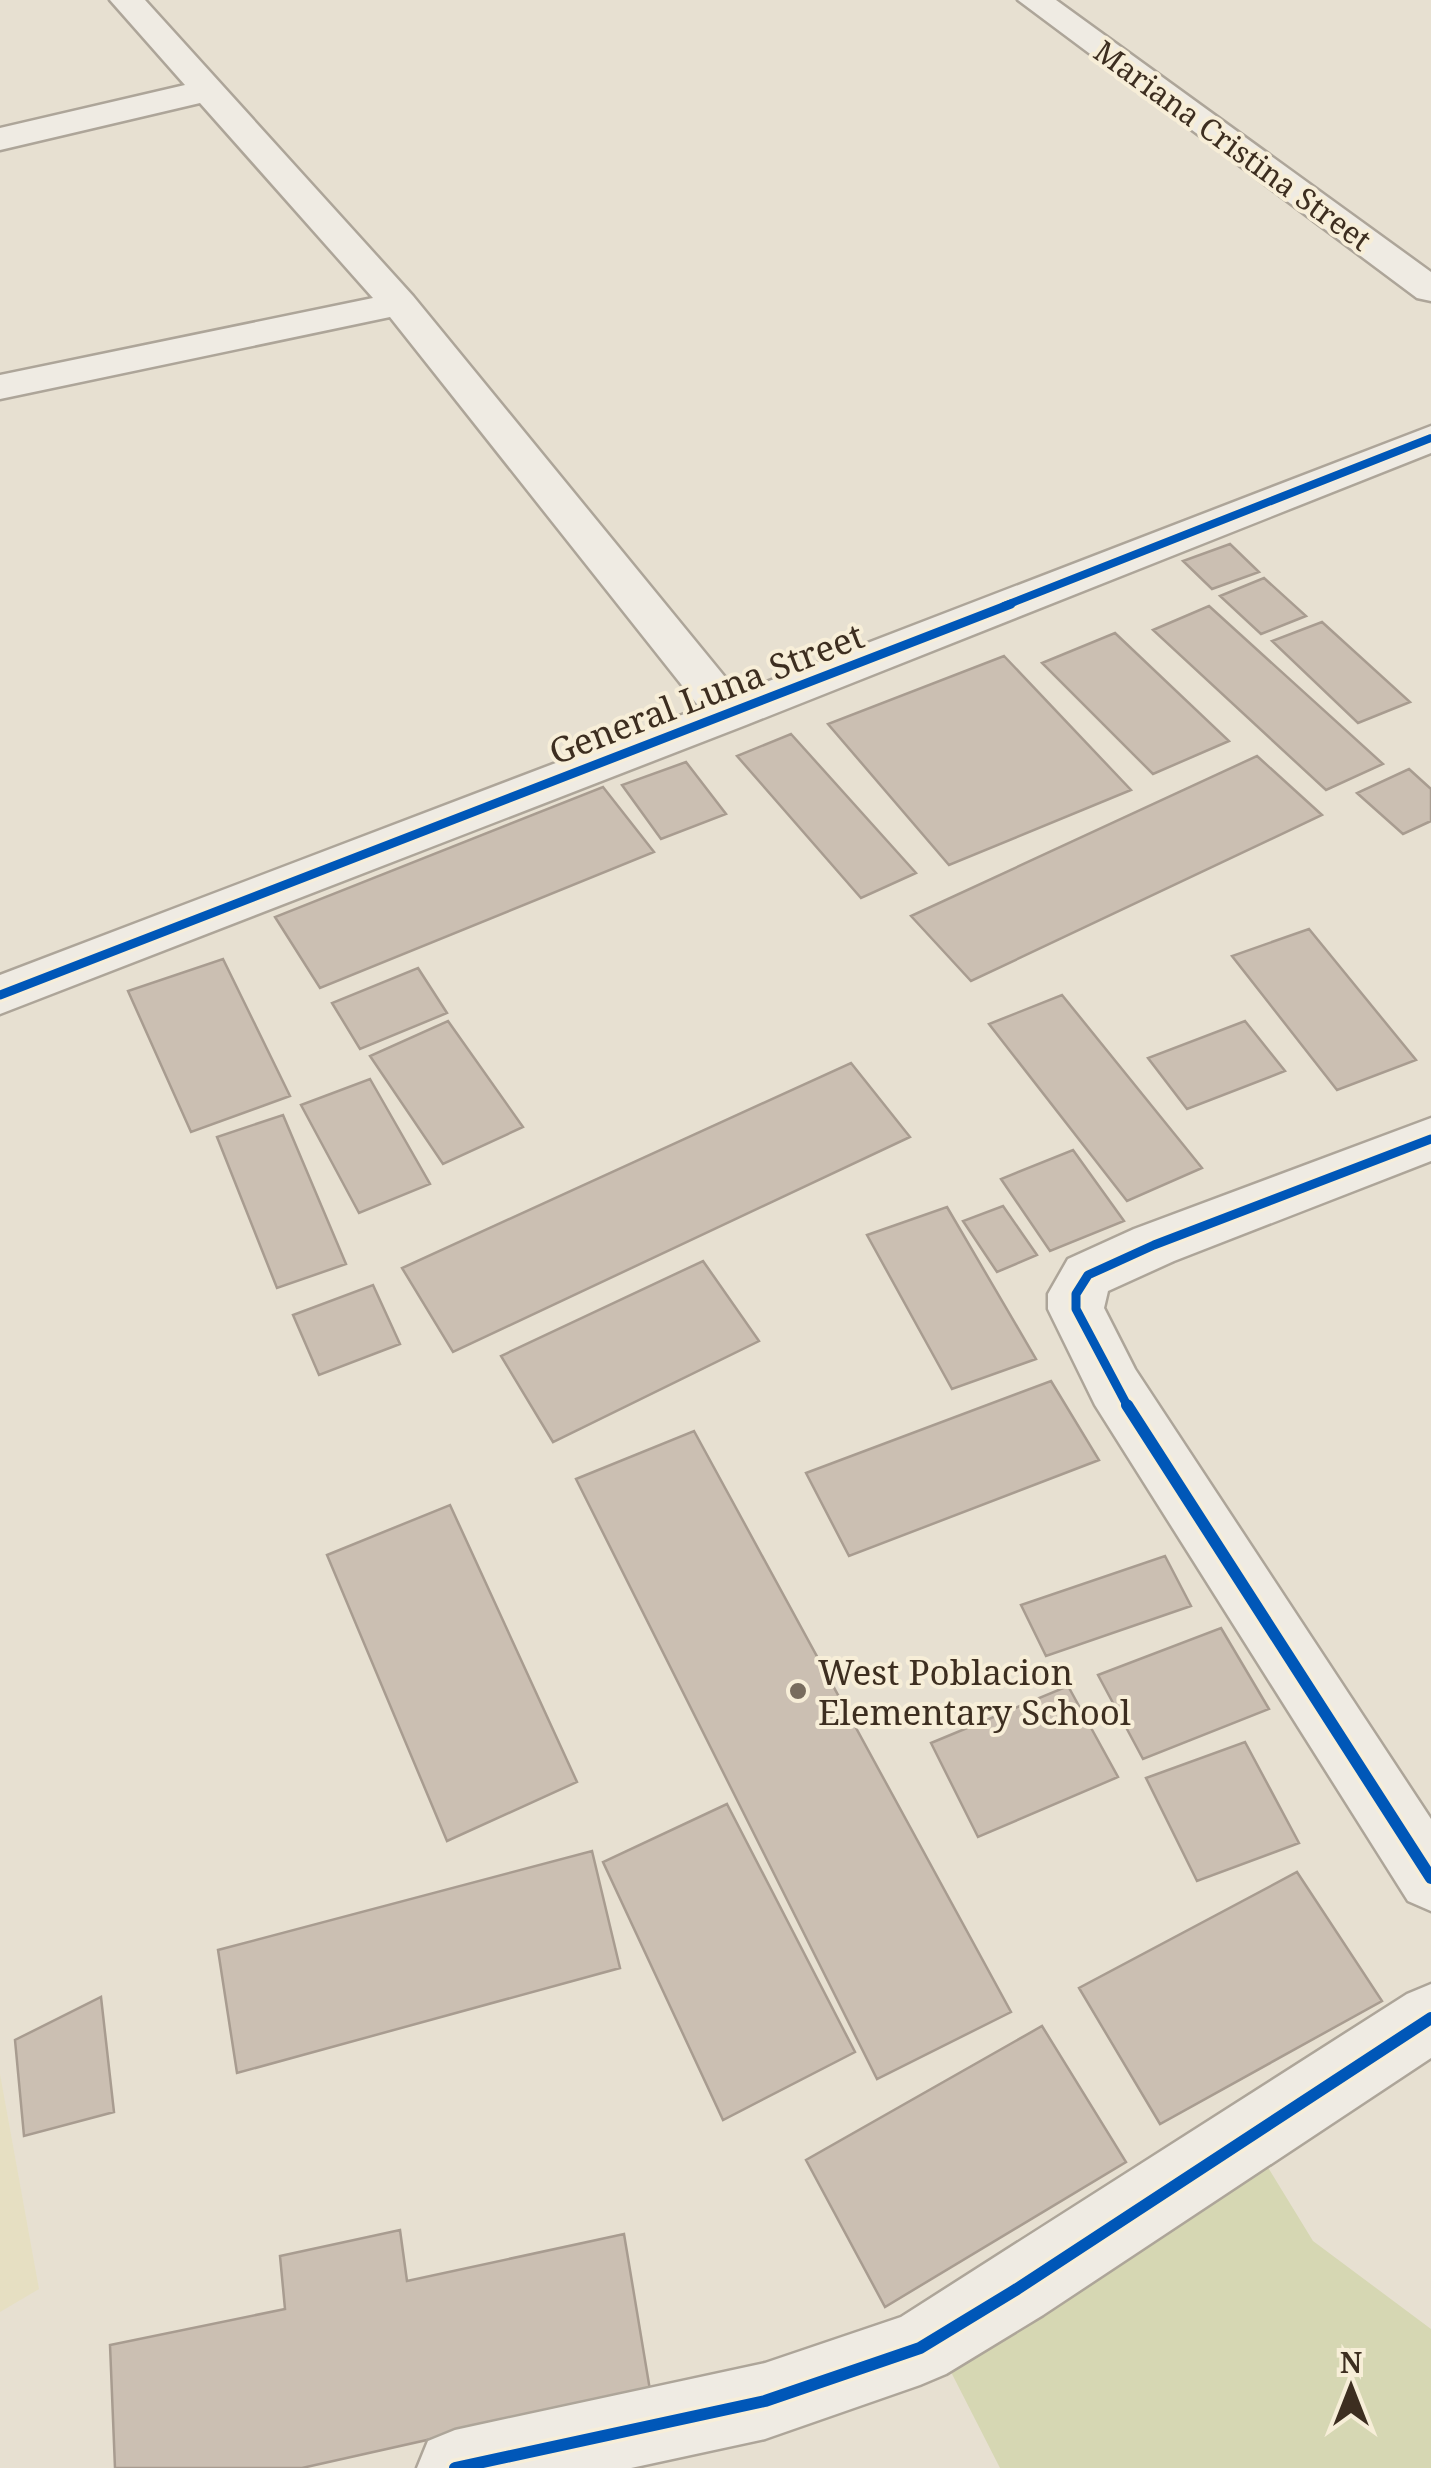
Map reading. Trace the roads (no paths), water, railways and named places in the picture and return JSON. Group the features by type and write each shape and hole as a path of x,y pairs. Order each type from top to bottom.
{"street":[{"path":"127,0 399,304 730,714"},
{"name":"Mariana Cristina Street","path":"1035,0 1431,290"},
{"path":"0,139 209,90"},
{"path":"0,387 399,304"},
{"name":"General Luna Street","path":"0,995 1431,438"},
{"path":"1431,1139 1154,1246 1088,1276 1076,1294 1076,1308 1116,1387 1431,1878"},
{"path":"456,2468 558,2457 765,2401 920,2348 1017,2290 1431,2018"}],"place":[{"name":"West Poblacion Elementary School","path":"798,1691"}]}
